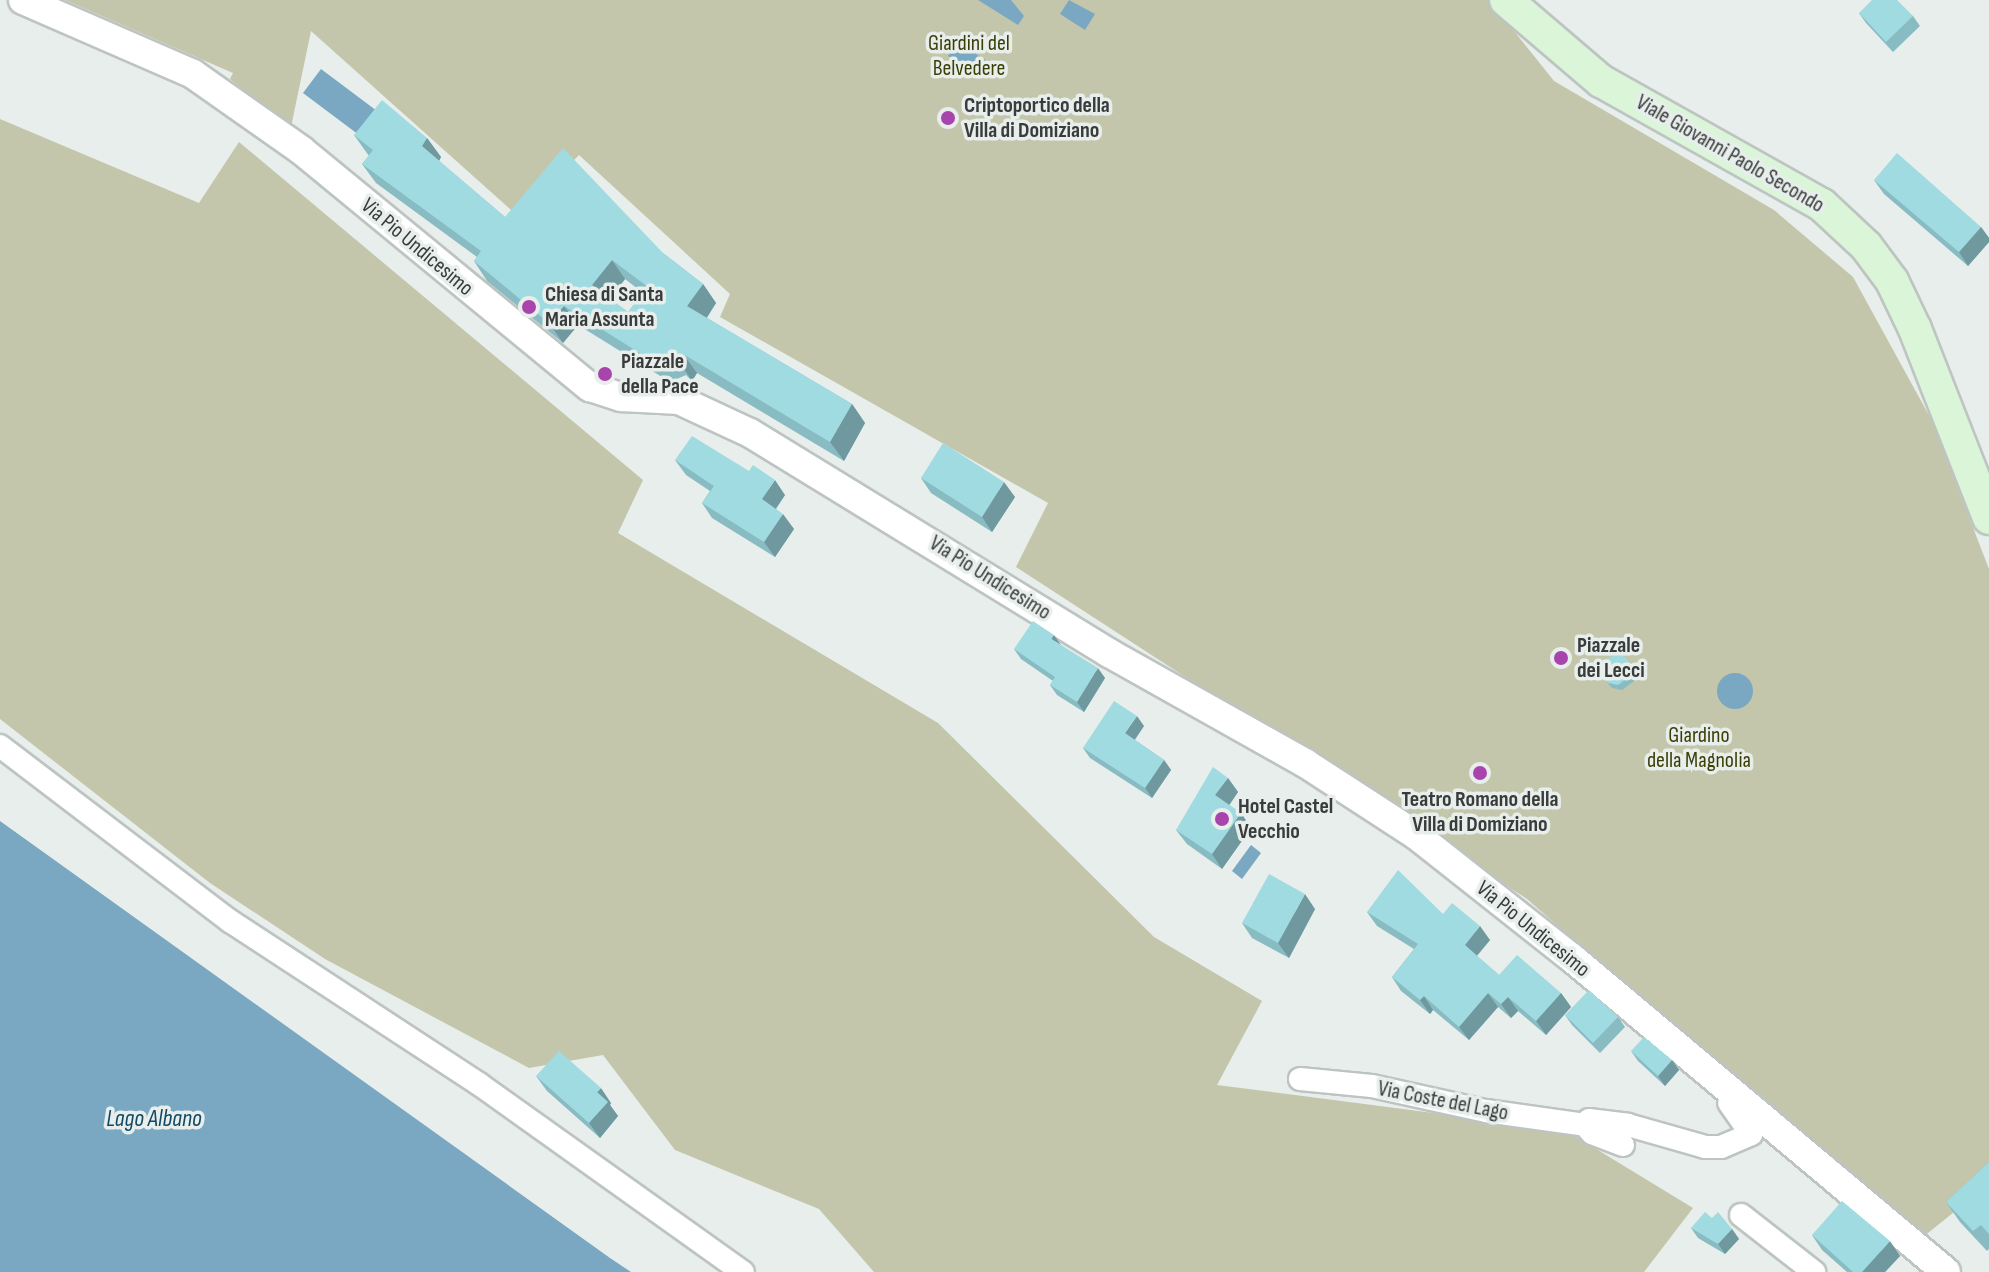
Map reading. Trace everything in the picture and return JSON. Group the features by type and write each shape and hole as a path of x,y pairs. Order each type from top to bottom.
{"main road":[{"name":"Viale Giovanni Paolo Secondo","path":"1506,0 1601,81 1822,205 1866,246 1892,281 1915,329 1989,518"}],"street":[{"name":"Via Pio Undicesimo","path":"23,0 193,74 301,150 590,387 621,397 679,400 750,433 1109,653 1305,763 1416,835 1946,1272"},
{"path":"0,746 230,921 492,1092 743,1272"},
{"name":"Via Coste del Lago","path":"1300,1079 1372,1086 1486,1111 1585,1125 1592,1133 1623,1145"},
{"name":"Via Coste del Lago","path":"1585,1125 1589,1120 1638,1127 1705,1147 1736,1144 1751,1130 1720,1084"},
{"path":"1741,1215 1814,1272"}],"green space":[{"path":"65,0 1489,0 1554,81 1774,210 1853,277 1931,419 1989,569 1989,1184 1918,1241 1527,899 1016,567 1048,503 720,317 730,294 579,155 519,217 311,31 291,127 230,79 233,73"},
{"path":"0,119 199,203 239,142 643,480 618,533 938,723 1154,937 1262,1001 1217,1085 1565,1130 1693,1208 1644,1272 874,1272 819,1209 675,1150 603,1055 529,1068 325,959 210,883 0,719"}],"water":[{"path":"978,0 1011,0 1024,16 1018,25"},
{"path":"1069,0 1095,14 1085,30 1060,14"},
{"path":"957,42 987,61 978,75 948,56"},
{"path":"321,69 385,117 367,141 303,93"},
{"path":"1735,673 1747,679 1753,691 1747,703 1735,709 1723,703 1717,691 1723,679"},
{"name":"Lago Albano","path":"0,821 610,1258 631,1272 0,1272"},
{"path":"1251,845 1261,853 1242,879 1232,871"}],"building":[{"path":"1872,0 1897,0 1913,16 1886,42 1859,13"},
{"path":"382,100 427,138 422,146 505,217 563,148 663,253 703,284 687,306 852,404 830,442 683,354 679,361 672,356 656,363 564,306 549,323 474,261 481,251 362,164 373,150 354,135","holes":["612,260 648,287 628,312 592,285"]},
{"path":"1897,153 1981,227 1959,252 1874,180"},
{"path":"692,436 749,471 753,465 775,480 762,499 783,514 764,542 702,503 714,486 675,460"},
{"path":"943,443 1004,482 982,517 921,478"},
{"path":"1033,621 1054,635 1051,639 1098,668 1077,702 1050,685 1055,677 1014,649"},
{"path":"1621,653 1632,665 1630,676 1618,685 1608,683 1601,676 1601,661"},
{"path":"1114,701 1137,716 1125,733 1164,760 1145,788 1083,748"},
{"path":"1213,767 1228,778 1215,795 1241,813 1212,854 1176,830"},
{"path":"1398,870 1443,914 1452,903 1480,926 1465,945 1499,975 1517,955 1561,993 1536,1021 1508,997 1501,1004 1488,993 1459,1027 1424,996 1420,1000 1392,977 1418,944 1367,912"},
{"path":"1269,874 1305,894 1278,943 1242,923"},
{"path":"1589,990 1618,1017 1593,1043 1565,1015"},
{"path":"1644,1037 1672,1060 1658,1076 1631,1051"},
{"path":"559,1051 601,1088 597,1092 608,1102 589,1123 536,1076"},
{"path":"1989,1162 1989,1234 1981,1225 1973,1231 1946,1202"},
{"path":"1842,1201 1890,1241 1862,1272 1853,1272 1812,1235"},
{"path":"1705,1212 1712,1218 1718,1212 1732,1229 1718,1244 1691,1228"}],"place":[{"name":"Criptoportico della Villa di Domiziano","path":"948,118"},
{"name":"Chiesa di Santa Maria Assunta","path":"529,307"},
{"name":"Piazzale della Pace","path":"605,374"},
{"name":"Piazzale dei Lecci","path":"1561,658"},
{"name":"Teatro Romano della Villa di Domiziano","path":"1480,773"},
{"name":"Hotel Castel Vecchio","path":"1222,819"}],"park label":[{"name":"Giardini del Belvedere","path":"969,56"},
{"name":"Giardino della Magnolia","path":"1699,748"}]}
